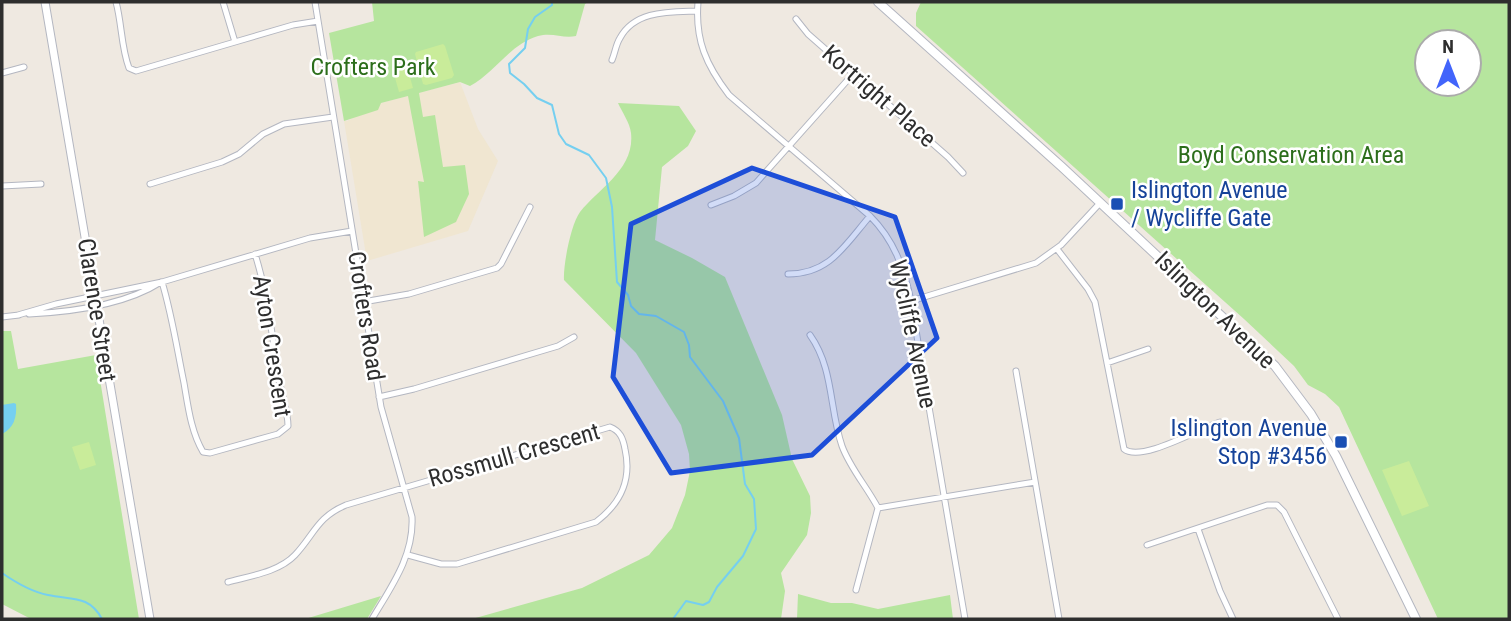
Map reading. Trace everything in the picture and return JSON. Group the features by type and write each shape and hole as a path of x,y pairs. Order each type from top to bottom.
{"main road":[{"name":"Islington Avenue","path":"878,2 1042,149 1275,366 1311,414 1343,467 1416,619"}],"street":[{"name":"Clarence Street","path":"45,2 150,619"},
{"path":"116,2 123,31 124,52 129,68 136,71 293,25 318,21"},
{"path":"223,2 235,42"},
{"name":"Crofters Road","path":"315,2 379,397 412,517 408,555 372,619"},
{"name":"Wycliffe Avenue","path":"698,2 698,29 704,56 714,76 729,95 870,216 894,247 911,301 965,619"},
{"path":"612,60 620,38 631,24 651,14 697,11"},
{"name":"Kortright Place","path":"796,19 808,34 963,173"},
{"path":"2,73 24,67"},
{"path":"711,205 756,183 853,74"},
{"path":"150,184 222,162 239,153 263,134 284,124 333,117"},
{"path":"2,186 41,184"},
{"path":"911,301 1032,265 1057,249 1100,203"},
{"path":"363,303 409,294 497,268 530,207"},
{"path":"789,274 805,274 826,264 870,216"},
{"path":"18,315 142,284 162,282 318,236 352,231"},
{"path":"1057,249 1095,302 1124,449 1128,452 1166,445 1202,427 1220,422"},
{"name":"Ayton Crescent","path":"162,282 171,312 190,418 203,452 210,453 278,434 288,426 288,416 279,382 264,283 255,254"},
{"path":"2,317 57,313 96,306 146,292 162,282"},
{"path":"810,335 821,350 827,368 839,433 846,455 877,508 856,590"},
{"path":"379,397 558,346 574,337"},
{"path":"1107,363 1148,349"},
{"path":"1016,371 1059,619"},
{"name":"Rossmull Crescent","path":"404,488 610,427 618,430 621,435 627,462 626,482 619,499 605,515 584,527 457,564 442,564 408,555"},
{"path":"877,508 1035,482"},
{"path":"228,582 270,570 287,562 321,519 336,509 404,488"},
{"path":"1147,545 1267,505 1278,505 1338,619"},
{"path":"1198,529 1233,619"}],"highlighted area":[{"path":"752,168 895,217 937,338 812,455 671,473 613,377 631,224"}],"shaded area":[{"path":"460,82 478,129 498,161 468,231 367,261 344,121 381,103"}],"green space":[{"name":"Crofters Park","path":"372,2 588,2 585,4 576,36 538,36 519,45 470,86 460,82 419,93 423,117 435,115 443,167 465,165 469,194 456,222 424,237 418,181 424,182 408,96 381,103 378,110 344,121 329,33 374,21"},
{"name":"Boyd Conservation Area","path":"921,2 1509,2 1509,619 1438,619 1339,407 1325,394 1308,385 1294,366 1244,319 916,26 916,13"},
{"path":"443,44 454,75 452,78 423,84 416,52"},
{"path":"406,63 413,88 399,92 392,67"},
{"path":"618,103 679,106 696,131 688,146 662,167 655,240 725,277 782,415 792,459 810,496 811,513 807,535 781,573 785,591 781,619 472,619 582,588 649,555 672,528 685,495 690,471 689,454 681,425 636,353 564,280 568,245 580,212 622,167 631,146 628,121"},
{"path":"2,331 11,331 18,369 96,355 139,619 31,619 2,604"},
{"path":"89,442 96,465 80,470 72,447"},
{"path":"1409,461 1429,506 1402,516 1382,470"},
{"path":"798,594 831,603 852,603 878,609 950,595 953,619 797,619"},
{"path":"381,596 367,619 305,619"}],"water":[{"path":"14,403 14,422 2,434 2,405"}],"waterway":[{"path":"552,2 552,5 535,17 528,29 525,48 509,64 510,73 537,98 552,105 559,134 566,144 589,155 606,178 612,207 617,282 639,314 656,316 684,332 690,357 723,401 739,438 745,484 754,499 756,529 743,556 717,587 709,602 703,605 686,601 673,619"},
{"path":"2,501 2,508"},
{"path":"2,573 36,592 86,602 102,619"}],"place":[{"name":"Islington Avenue / Wycliffe Gate","path":"1117,204"},
{"name":"Islington Avenue Stop #3456","path":"1341,442"}]}
